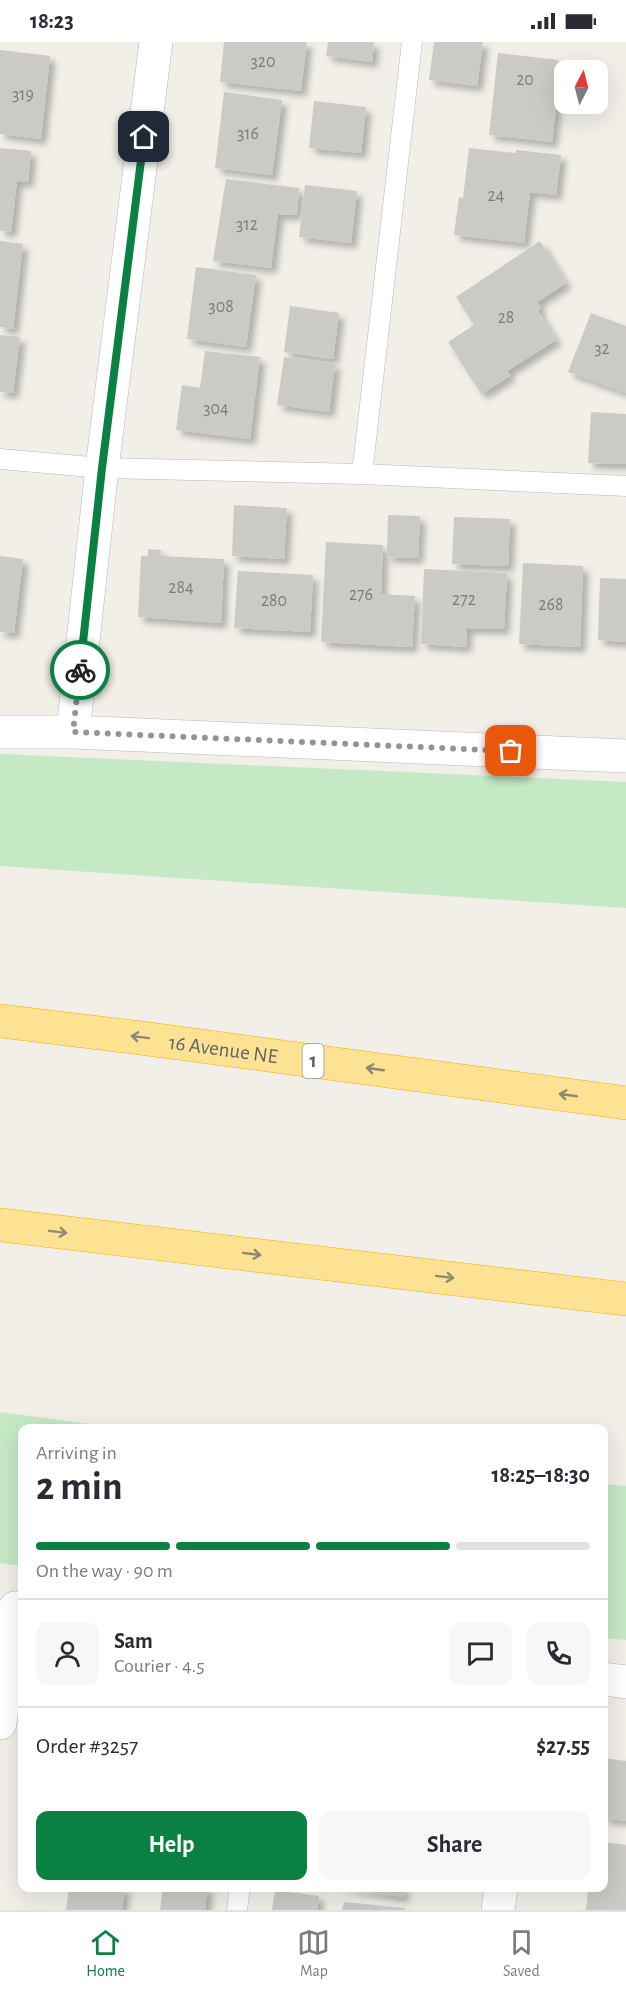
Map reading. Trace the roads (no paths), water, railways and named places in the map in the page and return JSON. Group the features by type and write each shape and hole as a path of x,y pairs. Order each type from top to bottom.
{"highway":[{"name":"16 Avenue NE","path":"0,1021 626,1103"},
{"path":"0,1225 626,1299"}],"street":[{"path":"73,732 102,468 156,42"},
{"path":"0,732 73,732 626,756"},
{"path":"0,1723 13,1608"},
{"path":"608,1680 626,1682"},
{"path":"498,1910 500,1892"}],"lane":[{"path":"362,474 412,42"},
{"path":"0,459 102,468 362,474 626,486"},
{"path":"237,1910 239,1892"}]}
